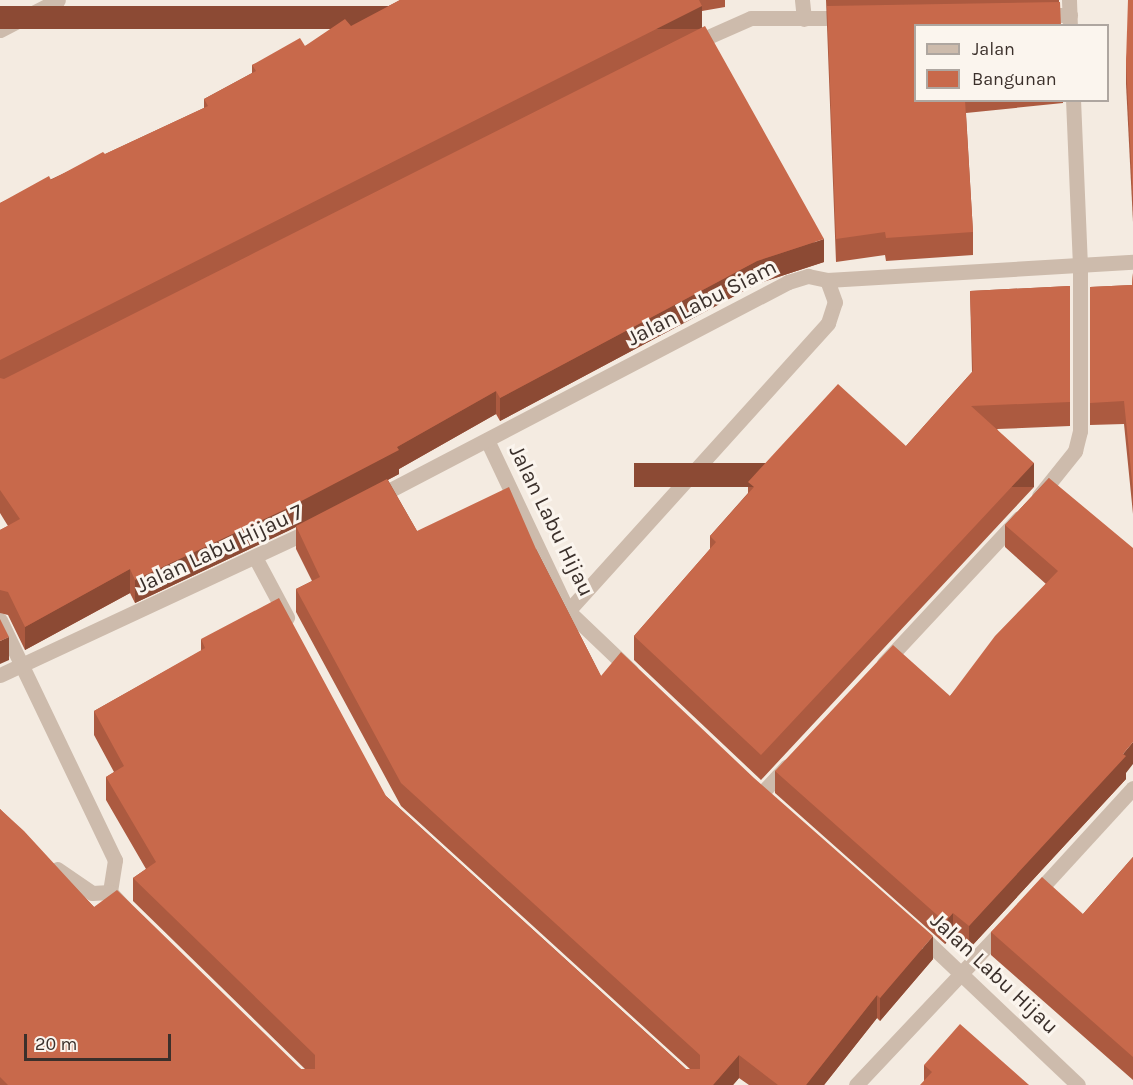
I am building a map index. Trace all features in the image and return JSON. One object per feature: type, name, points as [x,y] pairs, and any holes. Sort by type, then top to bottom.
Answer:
[{"type":"street","points":[[0,30],[58,0]]},
{"type":"street","points":[[802,0],[804,19]]},
{"type":"street","points":[[1024,15],[1070,13]]},
{"type":"street","points":[[678,52],[739,21],[861,18]]},
{"type":"street","points":[[874,673],[1060,473],[1075,451],[1080,431],[1080,266],[1073,102]]},
{"type":"street","name":"Jalan Labu Siam","points":[[487,440],[788,282],[808,276],[827,280],[1133,262]]},
{"type":"street","points":[[568,611],[828,323],[835,302],[827,280]]},
{"type":"street","points":[[361,505],[487,440]]},
{"type":"street","name":"Jalan Labu Hijau","points":[[487,440],[568,611],[644,683]]},
{"type":"street","name":"Jalan Labu Hijau 7","points":[[0,675],[256,559],[329,521]]},
{"type":"street","points":[[256,559],[296,633]]},
{"type":"street","points":[[0,620],[20,666],[115,860],[110,892]]},
{"type":"street","points":[[761,794],[801,751]]},
{"type":"street","points":[[856,1085],[963,973],[1133,788]]},
{"type":"street","points":[[42,854],[67,880],[92,893],[110,892],[134,916]]},
{"type":"street","name":"Jalan Labu Hijau","points":[[910,926],[963,973],[1078,1085]]},
{"type":"building","points":[[400,0],[699,0],[702,6],[0,360],[0,203],[49,176],[51,180],[103,152],[105,154],[208,106],[204,99],[256,71],[252,65],[300,38],[305,46],[345,19],[351,26]]},
{"type":"building","points":[[1128,0],[1133,0],[1133,199],[1126,62]]},
{"type":"building","points":[[1060,2],[1061,24],[914,24],[914,102],[965,102],[973,232],[886,238],[885,232],[836,239],[827,6]]},
{"type":"building","points":[[705,26],[824,239],[757,261],[500,398],[496,391],[397,447],[399,450],[288,508],[135,580],[130,569],[25,627],[8,592],[0,590],[0,530],[20,519],[0,490],[0,378],[4,379]]},
{"type":"building","points":[[1133,273],[1133,491],[1124,401],[1090,403],[1090,287],[1132,285]]},
{"type":"building","points":[[1070,286],[1070,402],[971,406],[1034,463],[761,755],[634,636],[716,542],[710,536],[754,487],[748,482],[838,384],[906,446],[973,371],[970,291]]},
{"type":"building","points":[[1049,478],[1133,548],[1133,742],[1123,754],[1126,756],[969,926],[953,913],[945,922],[775,771],[893,645],[950,696],[995,636],[1058,571],[1005,525]]},
{"type":"building","points":[[387,479],[417,531],[509,487],[536,549],[601,676],[621,652],[754,778],[933,936],[880,998],[877,995],[806,1085],[778,1085],[739,1055],[713,1085],[8,1085],[0,1077],[0,809],[24,831],[94,907],[117,890],[301,1069],[315,1069],[315,1055],[133,878],[156,862],[106,777],[124,766],[94,711],[205,648],[201,639],[279,598],[386,796],[686,1069],[700,1069],[700,1055],[401,783],[296,589],[320,577],[296,526]]},
{"type":"building","points":[[0,619],[9,637],[0,641]]},
{"type":"building","points":[[1133,857],[1133,1057],[991,932],[1042,877],[1083,914]]},
{"type":"building","points":[[960,1024],[1029,1085],[920,1085],[932,1072],[924,1065]]}]
